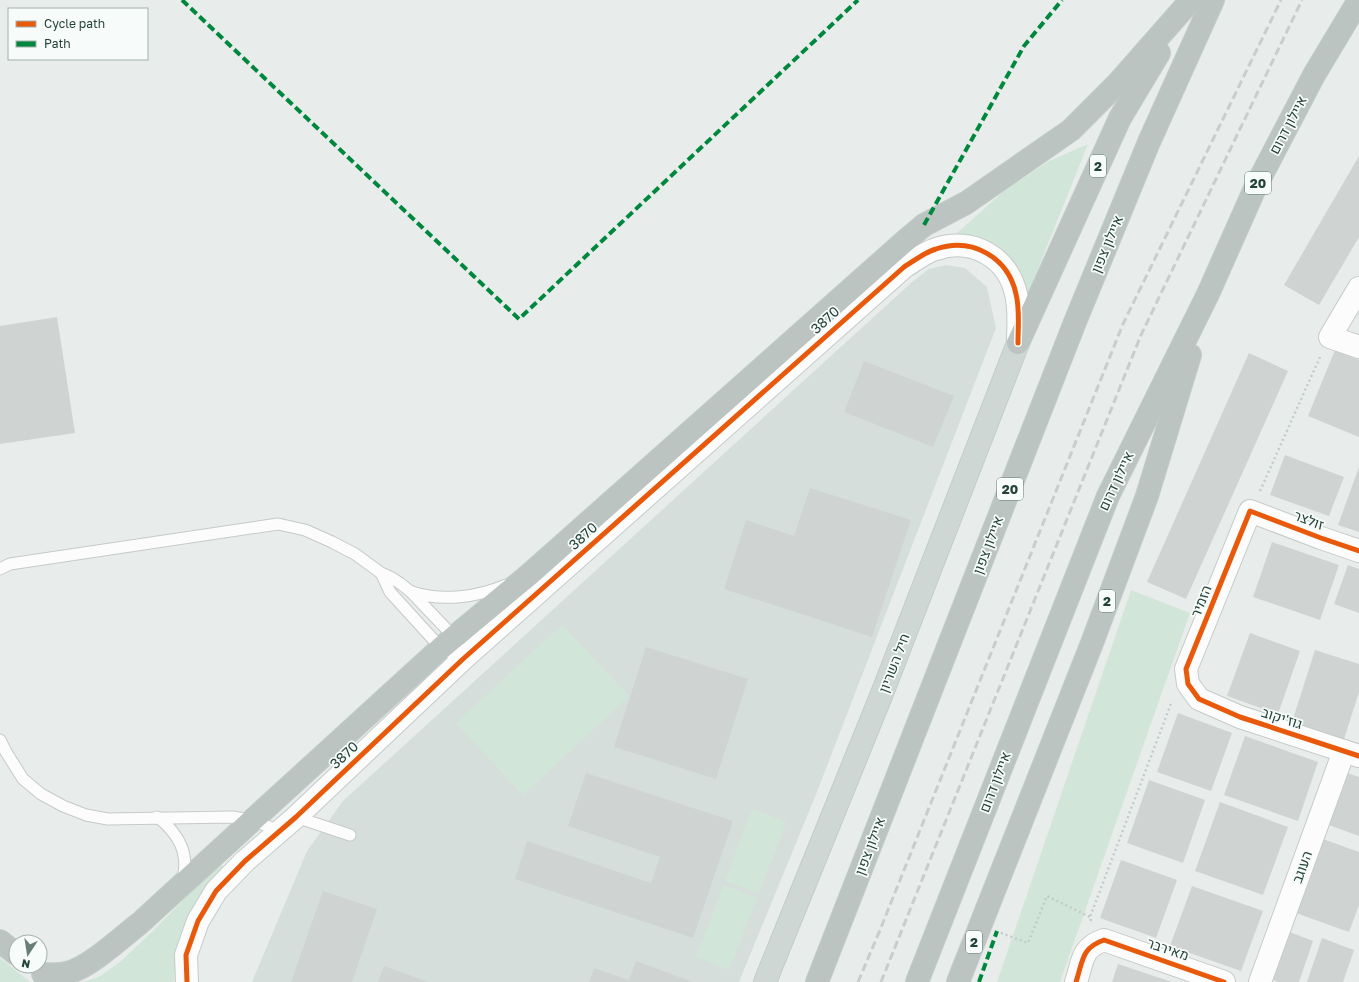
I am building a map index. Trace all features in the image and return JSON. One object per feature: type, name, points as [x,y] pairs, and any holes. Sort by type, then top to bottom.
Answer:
[{"type":"highway","points":[[43,974],[57,975],[68,973],[80,968],[104,952],[140,923],[448,642],[530,574],[905,241],[924,226],[966,203],[1071,130],[1118,83],[1191,0]]},
{"type":"highway","name":"2","points":[[1018,343],[1120,118],[1173,29],[1197,0]]},
{"type":"highway","name":"איילון צפון","points":[[817,982],[1075,322],[1149,142],[1213,0]]},
{"type":"highway","name":"איילון דרום","points":[[917,982],[1108,496],[1208,294],[1256,186],[1314,75],[1359,0]]},
{"type":"highway","name":"2","points":[[958,982],[1089,651],[1147,496],[1208,294]]},
{"type":"highway","points":[[0,941],[8,948]]},
{"type":"main road","name":"חיל השריון","points":[[765,982],[878,703],[1018,343]]},
{"type":"street","name":"3870","points":[[187,982],[186,955],[198,921],[216,891],[245,860],[296,817],[463,659],[904,267],[935,249],[952,245],[967,246],[984,250],[1000,263],[1010,277],[1016,293],[1019,315],[1018,343]]},
{"type":"street","points":[[1359,288],[1330,336],[1359,347]]},
{"type":"street","name":"זולצר","points":[[1250,511],[1321,538],[1359,550]]},
{"type":"street","name":"הזמיר","points":[[1193,692],[1186,669],[1250,511]]},
{"type":"street","name":"גוז'יקוב","points":[[1193,692],[1240,717],[1352,754]]},
{"type":"street","name":"העוגב","points":[[1260,982],[1352,754]]},
{"type":"street","points":[[1076,982],[1086,950],[1100,941]]},
{"type":"street","name":"מאירבר","points":[[1100,941],[1224,982]]},
{"type":"lane","points":[[0,569],[10,564],[278,524],[305,530],[332,542],[355,554],[381,573],[392,578],[411,592],[448,642],[463,659]]},
{"type":"lane","points":[[381,573],[390,592],[448,642],[463,659]]},
{"type":"lane","points":[[411,592],[421,595],[443,597],[465,596],[489,592],[530,574]]},
{"type":"lane","points":[[0,740],[23,779],[41,794],[63,806],[86,815],[108,819],[157,817],[232,817],[252,820],[280,831]]},
{"type":"lane","points":[[157,817],[164,822],[178,840],[184,855],[185,868],[183,883]]},
{"type":"lane","points":[[296,817],[350,835]]},
{"type":"path","points":[[1250,511],[1330,336]]},
{"type":"path","points":[[1090,917],[1172,701],[1193,692]]},
{"type":"path","points":[[997,931],[1028,943],[1047,896],[1090,917],[1100,941]]},
{"type":"shaded area","points":[[946,265],[965,268],[987,287],[996,328],[817,792],[739,982],[252,982],[307,851],[343,801],[912,282],[929,269]]},
{"type":"green space","points":[[1088,144],[1028,294],[1007,257],[982,240],[956,234],[1004,191],[1047,162]]},
{"type":"green space","points":[[1131,590],[1190,613],[1060,982],[997,982]]},
{"type":"green space","points":[[562,625],[629,696],[523,795],[456,723]]},
{"type":"green space","points":[[752,809],[786,822],[759,893],[725,881]]},
{"type":"green space","points":[[219,863],[225,868],[176,958],[174,982],[82,982],[99,977],[121,961],[154,930]]},
{"type":"green space","points":[[724,885],[757,898],[729,970],[696,957]]},
{"type":"green space","points":[[0,958],[8,964],[8,974],[20,974],[30,982],[0,982]]},
{"type":"building","points":[[1359,156],[1359,237],[1319,305],[1284,285]]},
{"type":"building","points":[[57,317],[75,433],[0,444],[0,326]]},
{"type":"building","points":[[1335,350],[1359,360],[1359,437],[1308,416]]},
{"type":"building","points":[[1249,353],[1288,371],[1186,599],[1147,582]]},
{"type":"building","points":[[864,361],[954,396],[933,447],[844,412]]},
{"type":"building","points":[[1285,455],[1344,477],[1329,516],[1270,495]]},
{"type":"building","points":[[1359,467],[1359,532],[1338,525]]},
{"type":"building","points":[[810,488],[911,520],[872,637],[724,589],[746,520],[794,536]]},
{"type":"building","points":[[1272,542],[1339,565],[1320,620],[1253,597]]},
{"type":"building","points":[[1348,565],[1359,569],[1359,613],[1334,604]]},
{"type":"building","points":[[1250,633],[1300,651],[1278,714],[1227,696]]},
{"type":"building","points":[[646,647],[748,679],[716,779],[614,747]]},
{"type":"building","points":[[1315,650],[1359,664],[1359,692],[1344,739],[1292,722]]},
{"type":"building","points":[[1178,713],[1232,733],[1211,791],[1157,772]]},
{"type":"building","points":[[1245,736],[1318,762],[1298,821],[1224,795]]},
{"type":"building","points":[[1344,772],[1359,777],[1359,836],[1326,824]]},
{"type":"building","points":[[586,773],[733,821],[693,938],[515,879],[527,841],[651,883],[660,857],[568,826]]},
{"type":"building","points":[[1149,780],[1205,800],[1183,863],[1127,843]]},
{"type":"building","points":[[1220,802],[1288,827],[1263,895],[1195,871]]},
{"type":"building","points":[[1320,838],[1359,852],[1359,905],[1349,932],[1293,912]]},
{"type":"building","points":[[1121,860],[1177,880],[1156,938],[1100,918]]},
{"type":"building","points":[[1192,886],[1263,911],[1241,971],[1170,946]]},
{"type":"building","points":[[323,891],[377,909],[352,982],[291,982]]},
{"type":"building","points":[[1287,931],[1313,941],[1299,982],[1278,982],[1270,979]]},
{"type":"building","points":[[1322,938],[1354,950],[1343,982],[1307,982]]},
{"type":"building","points":[[636,961],[693,982],[589,982],[594,968],[629,980]]},
{"type":"building","points":[[1118,964],[1172,982],[1112,982]]},
{"type":"building","points":[[384,966],[429,982],[378,982]]},
{"type":"railway","points":[[858,982],[1123,324],[1281,0]]},
{"type":"railway","points":[[881,982],[1141,335],[1302,0]]},
{"type":"marked path","points":[[182,0],[519,319],[858,0]]},
{"type":"marked path","points":[[924,225],[1024,46],[1062,0]]},
{"type":"marked path","points":[[979,982],[997,931]]},
{"type":"cycle path","points":[[187,982],[186,955],[198,921],[216,891],[245,861],[296,817],[463,659],[904,267],[928,252],[949,246],[975,248],[997,260],[1012,281],[1016,294],[1018,306],[1018,343]]},
{"type":"cycle path","points":[[1359,551],[1250,511],[1186,669],[1188,684],[1199,699],[1240,717],[1359,756]]},
{"type":"cycle path","points":[[1076,982],[1087,951],[1096,943],[1104,940],[1224,982]]}]
